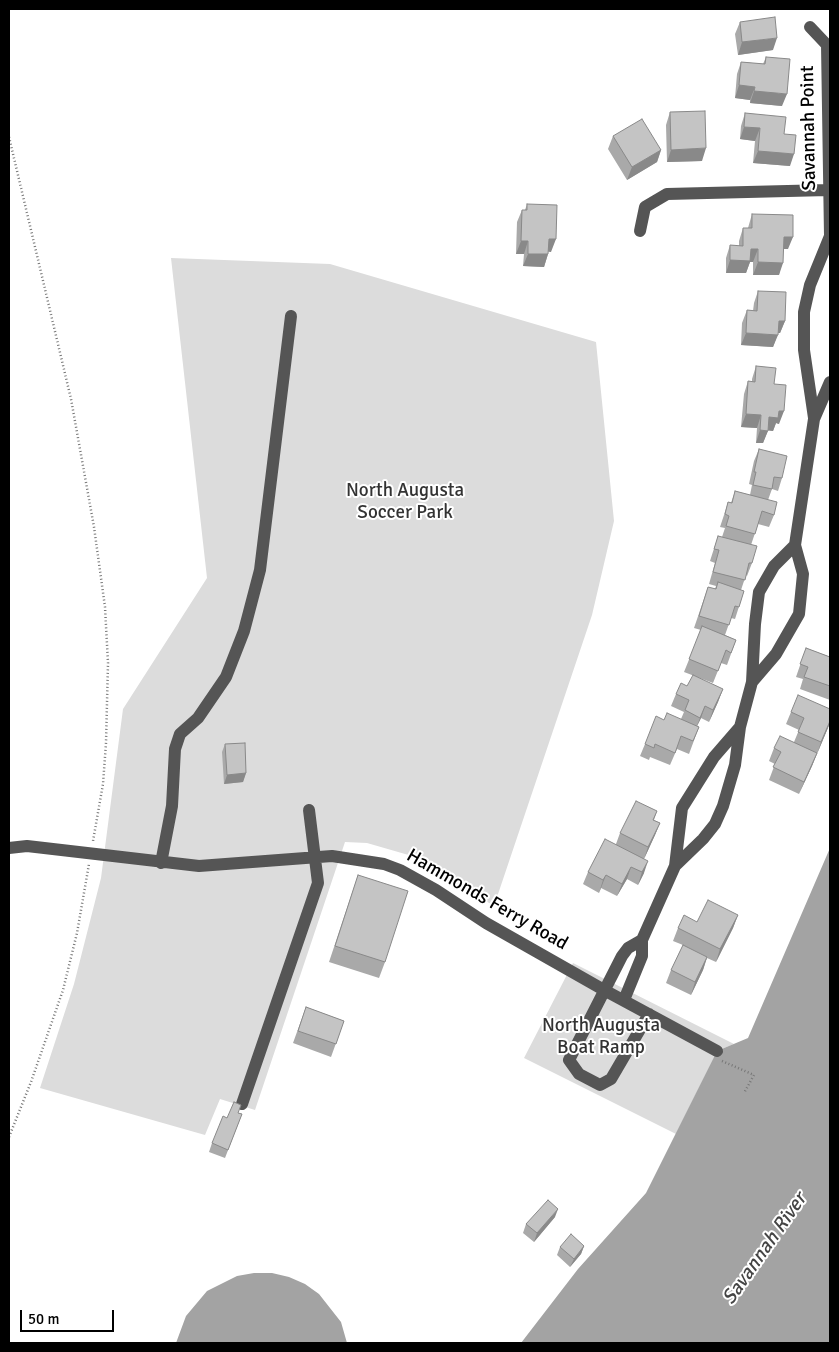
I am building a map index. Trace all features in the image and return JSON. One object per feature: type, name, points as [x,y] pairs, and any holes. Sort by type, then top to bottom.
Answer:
[{"type":"street","name":"Savannah Point","points":[[810,27],[827,46],[830,236],[810,285],[804,312],[804,350],[814,419]]},
{"type":"street","points":[[640,232],[645,207],[667,194],[828,190]]},
{"type":"street","points":[[161,863],[172,806],[175,749],[180,734],[198,718],[226,677],[244,631],[260,570],[291,316]]},
{"type":"street","name":"Savannah Point","points":[[752,682],[776,654],[799,614],[803,574],[795,545],[814,419],[830,382]]},
{"type":"street","name":"Savannah Point","points":[[675,866],[703,839],[715,824],[735,765],[740,727],[752,682],[754,624],[759,592],[774,566],[795,545]]},
{"type":"street","name":"Savannah Point","points":[[624,1000],[642,956],[642,940],[675,866],[682,808],[714,757],[740,727]]},
{"type":"street","points":[[242,1104],[318,884],[309,810]]},
{"type":"street","name":"Hammonds Ferry Road","points":[[9,848],[27,846],[161,863],[223,866],[314,857],[350,857],[384,864],[400,870],[604,990],[714,1049]]},
{"type":"street","name":"Savannah Point","points":[[642,940],[628,948],[622,956],[569,1060],[579,1074],[600,1085],[611,1079],[649,1014]]},
{"type":"path","points":[[9,137],[71,398],[94,527],[105,607],[108,663],[103,784],[77,933],[63,990],[31,1082],[9,1137]]},
{"type":"path","points":[[714,1049],[709,1055],[754,1075],[744,1093]]},
{"type":"green space","name":"North Augusta Soccer Park","points":[[171,258],[330,264],[596,342],[614,521],[592,615],[494,906],[412,856],[367,843],[345,842],[255,1110],[220,1099],[205,1135],[40,1088],[74,984],[101,878],[123,709],[207,578]]},
{"type":"green space","name":"North Augusta Boat Ramp","points":[[573,963],[734,1044],[717,1051],[676,1134],[524,1058]]},
{"type":"water","name":"Savannah River","points":[[830,848],[830,1343],[521,1343],[578,1269],[646,1193],[717,1051],[748,1038]]},
{"type":"water","points":[[254,1273],[272,1273],[289,1277],[305,1284],[319,1294],[341,1322],[347,1343],[176,1343],[186,1316],[207,1291],[237,1276]]},
{"type":"building","points":[[775,17],[777,38],[742,42],[740,22]]},
{"type":"building","points":[[766,57],[790,59],[787,94],[754,91],[755,87],[739,85],[741,62],[765,64]]},
{"type":"building","points":[[705,111],[706,148],[671,150],[670,112]]},
{"type":"building","points":[[745,113],[786,117],[784,134],[796,135],[794,154],[758,151],[760,128],[744,127]]},
{"type":"building","points":[[642,119],[661,150],[632,167],[613,136]]},
{"type":"building","points":[[527,204],[557,205],[556,239],[549,239],[548,254],[528,254],[528,241],[521,241],[522,210],[527,210]]},
{"type":"building","points":[[752,214],[793,215],[793,237],[784,237],[783,263],[758,262],[758,249],[751,249],[750,261],[730,260],[730,245],[743,246],[743,228],[752,228]]},
{"type":"building","points":[[758,291],[786,292],[785,321],[779,321],[778,335],[746,333],[747,310],[757,311]]},
{"type":"building","points":[[756,366],[776,368],[774,384],[786,385],[784,411],[779,411],[778,418],[769,417],[768,431],[760,430],[761,415],[746,414],[748,381],[755,382]]},
{"type":"building","points":[[759,449],[787,456],[782,478],[774,477],[772,489],[753,485]]},
{"type":"building","points":[[735,491],[777,502],[774,515],[762,511],[755,534],[726,526],[729,516],[725,514],[728,502],[732,503]]},
{"type":"building","points":[[718,536],[757,546],[752,563],[749,563],[745,580],[713,572],[719,550],[714,549]]},
{"type":"building","points":[[718,582],[744,591],[739,607],[735,606],[729,625],[699,616],[708,587],[716,589]]},
{"type":"building","points":[[702,626],[736,640],[731,653],[726,650],[718,671],[689,659]]},
{"type":"building","points":[[806,648],[830,657],[830,686],[804,677],[808,667],[800,664]]},
{"type":"building","points":[[693,675],[723,689],[713,710],[705,706],[700,718],[685,710],[689,700],[676,694],[681,683],[687,686]]},
{"type":"building","points":[[798,695],[830,709],[830,721],[821,742],[798,732],[804,718],[791,712]]},
{"type":"building","points":[[667,713],[699,727],[693,741],[681,736],[675,753],[655,744],[654,748],[645,744],[656,716],[664,720]]},
{"type":"building","points":[[780,736],[817,753],[804,782],[773,767],[781,752],[774,748]]},
{"type":"building","points":[[245,743],[246,773],[227,775],[225,744]]},
{"type":"building","points":[[636,801],[657,811],[653,820],[660,823],[648,847],[620,833]]},
{"type":"building","points":[[605,839],[648,861],[642,872],[631,867],[622,884],[606,875],[603,880],[588,872]]},
{"type":"building","points":[[358,875],[408,891],[385,962],[335,946]]},
{"type":"building","points":[[708,900],[738,915],[720,949],[678,928],[684,915],[697,922]]},
{"type":"building","points":[[683,945],[707,957],[695,982],[671,970]]},
{"type":"building","points":[[306,1007],[344,1021],[336,1044],[298,1031]]},
{"type":"building","points":[[234,1102],[241,1105],[238,1113],[242,1114],[228,1150],[212,1143],[223,1116],[227,1118]]},
{"type":"building","points":[[548,1200],[558,1209],[537,1233],[526,1224]]},
{"type":"building","points":[[571,1234],[584,1246],[574,1259],[560,1247]]}]
